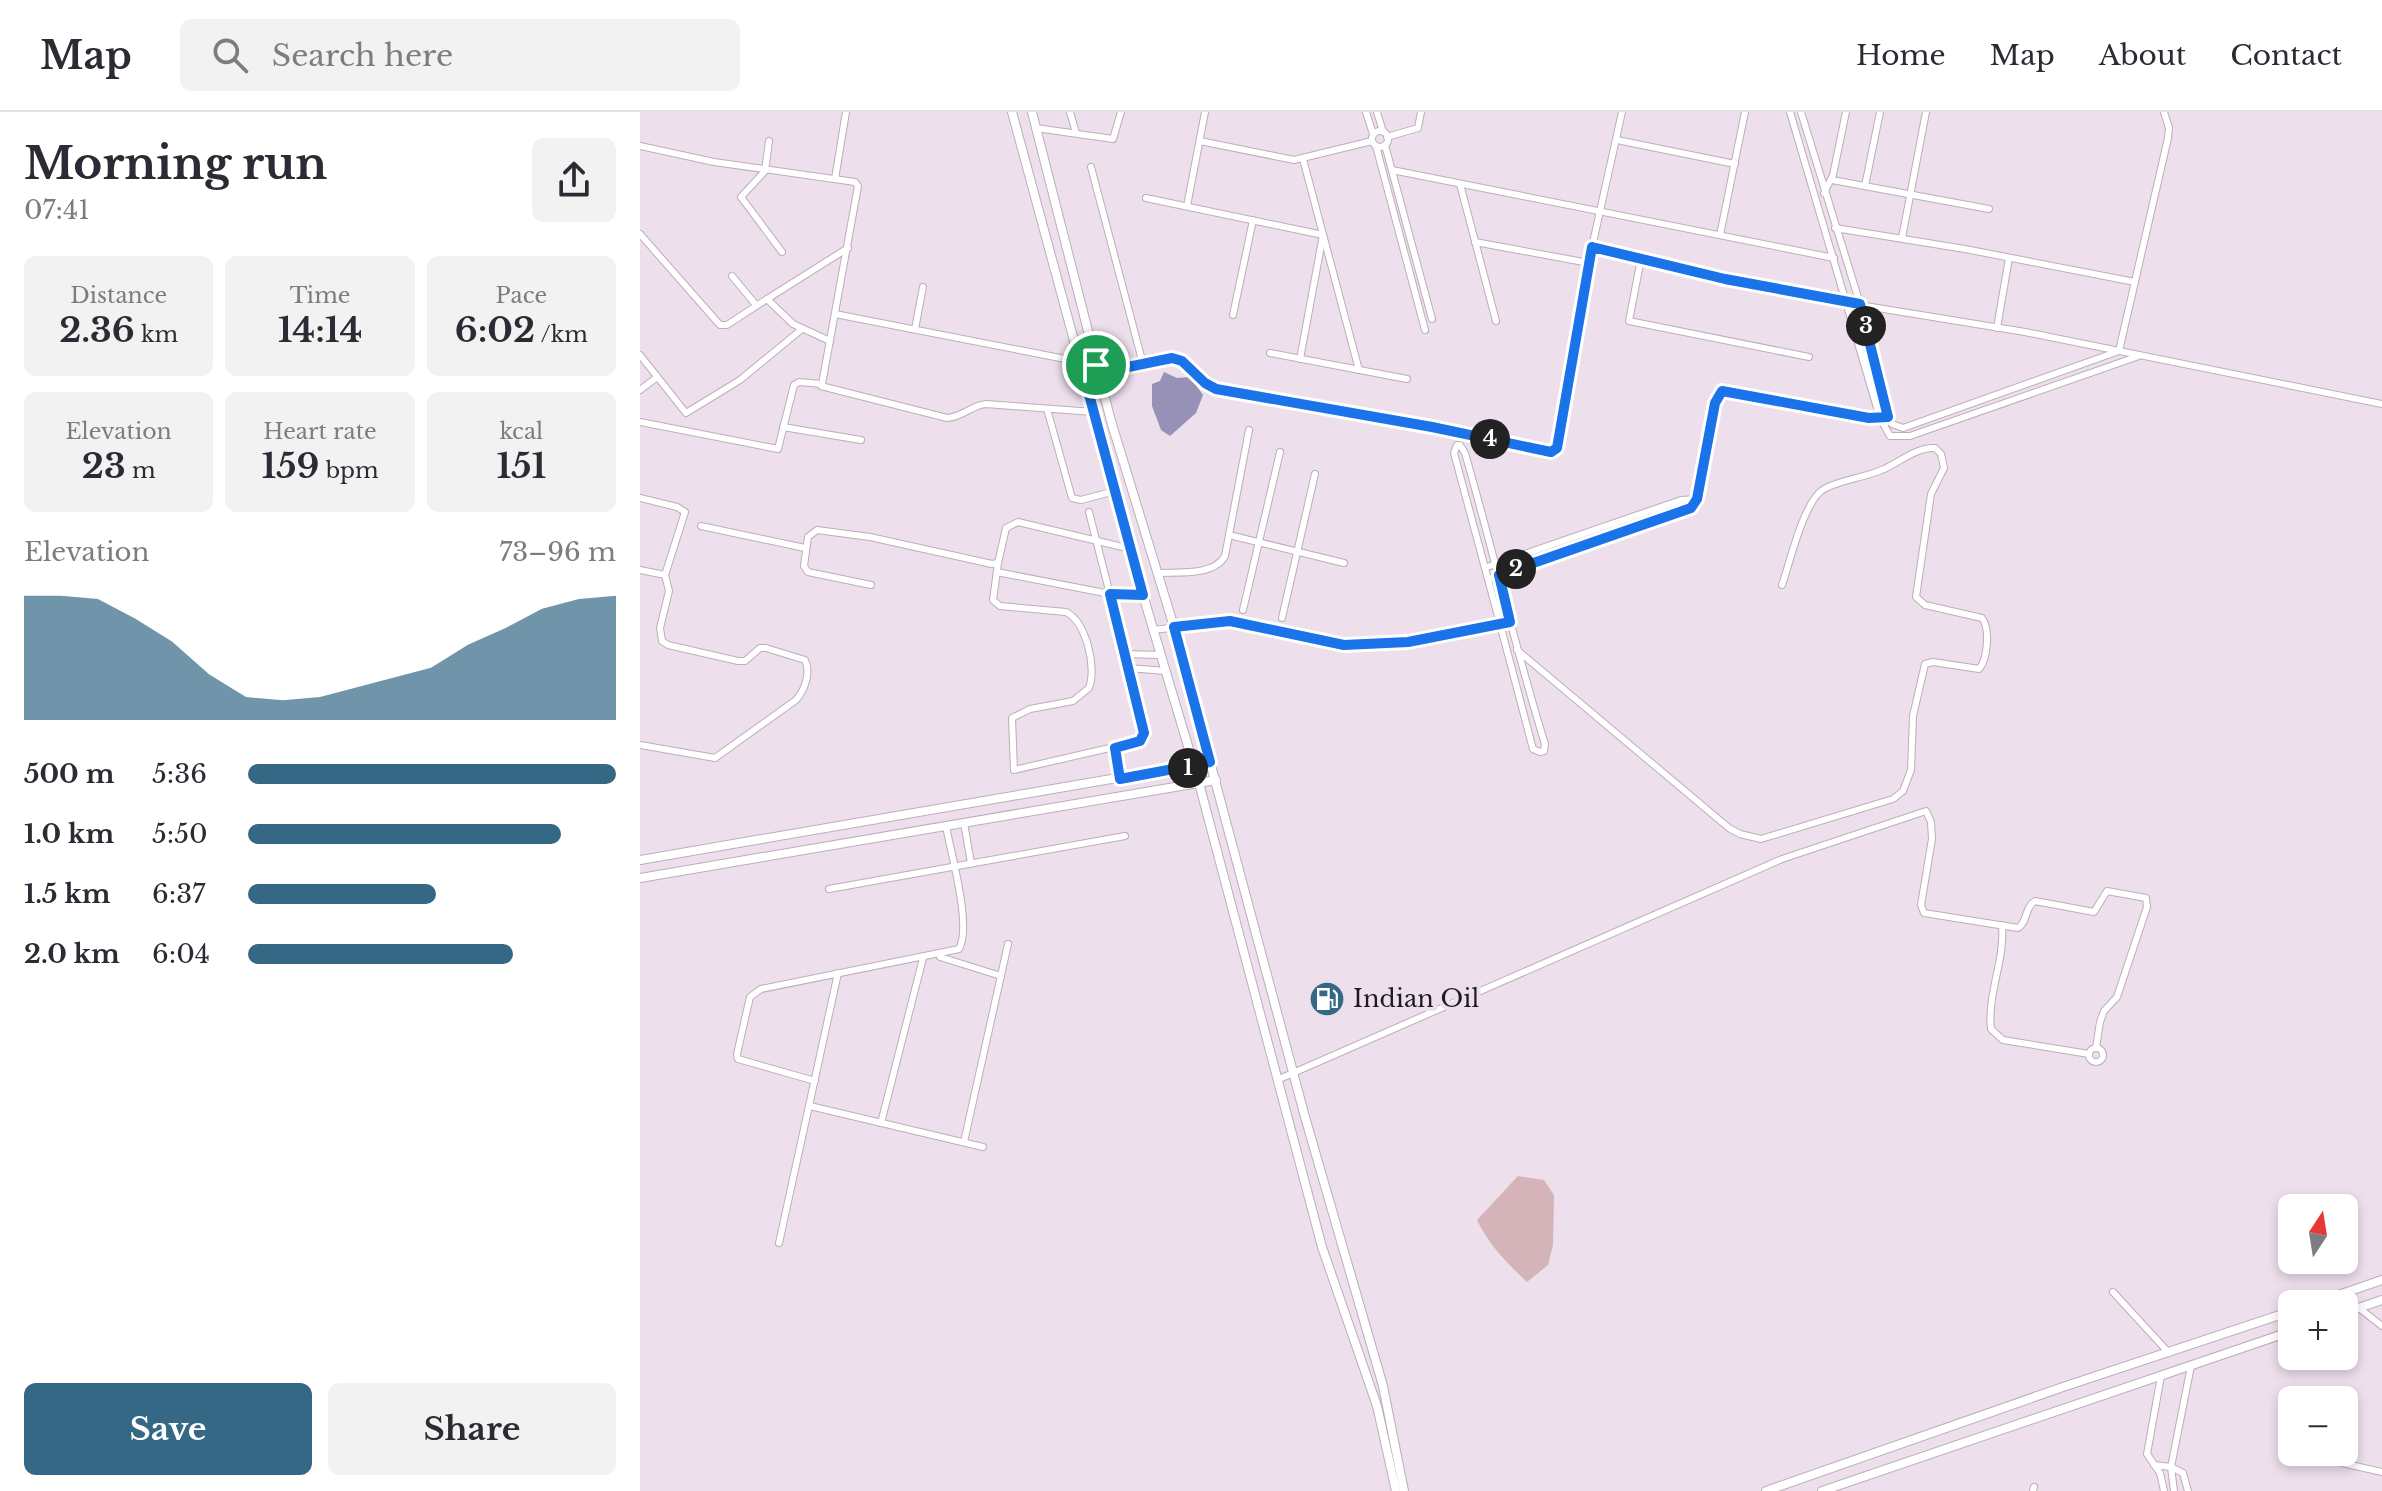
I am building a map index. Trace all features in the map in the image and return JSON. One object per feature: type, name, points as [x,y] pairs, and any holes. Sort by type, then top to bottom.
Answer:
[{"type":"street","points":[[835,179],[846,112]]},
{"type":"street","points":[[1012,112],[1143,595],[1199,783],[1322,1247],[1377,1406],[1396,1491]]},
{"type":"street","points":[[1032,112],[1096,365],[1174,627],[1309,1132],[1383,1386],[1404,1491]]},
{"type":"street","points":[[1070,112],[1076,133]]},
{"type":"street","points":[[1036,128],[1113,139],[1121,112]]},
{"type":"street","points":[[1187,206],[1205,112]]},
{"type":"street","points":[[1366,112],[1425,330]]},
{"type":"street","points":[[1377,112],[1432,319]]},
{"type":"street","points":[[1200,141],[1294,160],[1303,159],[1418,128],[1421,112]]},
{"type":"street","points":[[835,314],[1096,365],[1143,364],[1172,358],[1182,361],[1216,389],[1432,427],[1551,452],[1557,448],[1592,247],[1622,112]]},
{"type":"street","points":[[1720,235],[1745,112]]},
{"type":"street","points":[[1790,112],[1880,418],[1885,431],[1893,437],[1910,436],[2139,356]]},
{"type":"street","points":[[1801,112],[1860,304],[1888,417],[1896,427]]},
{"type":"street","points":[[1824,193],[1832,180],[1846,112]]},
{"type":"street","points":[[1865,186],[1880,112]]},
{"type":"street","points":[[1902,238],[1926,112]]},
{"type":"street","points":[[2119,351],[2168,138],[2168,118],[2164,112]]},
{"type":"street","points":[[1374,140],[1385,138]]},
{"type":"street","points":[[1617,140],[1735,164]]},
{"type":"street","points":[[769,141],[765,171],[741,197],[782,252]]},
{"type":"street","points":[[640,146],[765,171],[855,182],[858,186],[848,248],[821,386]]},
{"type":"street","points":[[1303,159],[1359,370]]},
{"type":"street","points":[[1091,167],[1143,364]]},
{"type":"street","points":[[1392,170],[1834,258]]},
{"type":"street","points":[[1832,180],[1989,209]]},
{"type":"street","points":[[1460,184],[1496,321]]},
{"type":"street","points":[[1146,198],[1323,235]]},
{"type":"street","points":[[1233,315],[1253,220]]},
{"type":"street","points":[[1835,228],[2135,282]]},
{"type":"street","points":[[640,234],[720,325],[727,325],[848,248]]},
{"type":"street","points":[[1300,359],[1323,235]]},
{"type":"street","points":[[1475,242],[1589,263]]},
{"type":"street","points":[[1592,247],[1847,303],[2119,351],[2382,404]]},
{"type":"street","points":[[1997,328],[2009,258]]},
{"type":"street","points":[[1641,259],[1629,321],[1809,357]]},
{"type":"street","points":[[732,276],[756,305]]},
{"type":"street","points":[[915,329],[923,287]]},
{"type":"street","points":[[767,299],[802,329],[830,341]]},
{"type":"street","points":[[640,355],[683,412],[688,412],[740,380],[802,329]]},
{"type":"street","points":[[1896,427],[1908,426],[2119,351]]},
{"type":"street","points":[[1270,353],[1407,379]]},
{"type":"street","points":[[640,390],[656,378]]},
{"type":"street","points":[[640,422],[778,449],[796,383],[821,386],[947,418],[962,415],[980,405],[1094,412]]},
{"type":"street","points":[[1490,578],[1686,511],[1697,499],[1715,403],[1722,391],[1888,417]]},
{"type":"street","points":[[1047,409],[1070,496],[1081,500],[1115,491]]},
{"type":"street","points":[[783,427],[861,440]]},
{"type":"street","points":[[1893,437],[1896,427]]},
{"type":"street","points":[[1158,573],[1209,569],[1220,564],[1229,535],[1249,430]]},
{"type":"street","points":[[1457,445],[1465,453],[1497,563],[1517,650],[1545,744],[1544,751],[1533,749],[1487,567],[1454,453],[1457,445]]},
{"type":"street","points":[[1517,650],[1729,828],[1761,839],[1893,799],[1903,791],[1911,770],[1913,716],[1925,664],[1933,662],[1979,669],[1984,661],[1987,626],[1982,618],[1925,605],[1916,597],[1933,486],[1944,468],[1941,454],[1935,448],[1909,455],[1885,469],[1826,487],[1817,493],[1782,585]]},
{"type":"street","points":[[1243,610],[1280,452]]},
{"type":"street","points":[[1282,618],[1315,474]]},
{"type":"street","points":[[640,498],[685,512],[665,575],[669,591],[660,635],[668,645],[738,661],[745,661],[760,648],[766,648],[805,660],[808,668],[804,689],[796,700],[715,758],[640,745]]},
{"type":"street","points":[[1487,567],[1681,500],[1697,499]]},
{"type":"street","points":[[1089,512],[1098,539],[1144,733],[1140,741],[1115,748],[1018,770],[1012,768],[1012,718],[1030,709],[1073,701],[1089,688],[1092,671],[1080,623],[1073,615],[1000,606],[993,600],[1006,528],[1010,523],[1027,523],[1098,539],[1131,549]]},
{"type":"street","points":[[701,526],[805,548]]},
{"type":"street","points":[[871,585],[808,572],[804,566],[808,537],[817,530],[852,534],[998,563]]},
{"type":"street","points":[[1229,535],[1344,563]]},
{"type":"street","points":[[640,570],[665,575]]},
{"type":"street","points":[[997,572],[1110,594],[1143,595]]},
{"type":"street","points":[[1153,630],[1230,621],[1344,645],[1408,642],[1510,622]]},
{"type":"street","points":[[1125,654],[1160,655]]},
{"type":"street","points":[[1129,668],[1165,671]]},
{"type":"street","points":[[1115,748],[1120,779]]},
{"type":"street","points":[[640,860],[1210,762]]},
{"type":"street","points":[[640,878],[1216,780]]},
{"type":"street","points":[[1277,1078],[1782,859],[1926,811],[1932,829],[1922,912],[2020,928],[2027,907],[2035,901],[2094,912],[2107,891],[2146,898],[2147,907],[2124,979],[2117,997],[2104,1011],[2096,1048],[2089,1054]]},
{"type":"street","points":[[964,823],[971,863]]},
{"type":"street","points":[[815,1081],[742,1062],[737,1054],[753,992],[954,952],[963,942],[963,922],[946,826]]},
{"type":"street","points":[[829,889],[1125,836]]},
{"type":"street","points":[[2002,925],[2004,948],[1990,1021],[1995,1034],[2003,1040],[2089,1054],[2094,1062],[2100,1061],[2103,1053],[2096,1048]]},
{"type":"street","points":[[964,1142],[1008,944]]},
{"type":"street","points":[[937,956],[1001,976]]},
{"type":"street","points":[[881,1123],[923,958]]},
{"type":"street","points":[[779,1243],[838,973]]},
{"type":"street","points":[[810,1106],[983,1147]]},
{"type":"street","points":[[2353,1290],[2382,1280]]},
{"type":"street","points":[[2113,1292],[2169,1353]]},
{"type":"street","points":[[2359,1308],[2382,1300]]},
{"type":"street","points":[[2359,1308],[2382,1326]]},
{"type":"street","points":[[1766,1491],[2278,1316]]},
{"type":"street","points":[[1822,1491],[2278,1336]]},
{"type":"street","points":[[2174,1491],[2171,1467],[2191,1366]]},
{"type":"street","points":[[2161,1376],[2147,1448],[2149,1459],[2160,1473],[2164,1491]]},
{"type":"street","points":[[2019,1402],[2027,1421]]},
{"type":"street","points":[[2154,1465],[2171,1467],[2183,1473],[2188,1491]]},
{"type":"street","points":[[2355,1466],[2382,1472]]},
{"type":"shaded area","points":[[1164,372],[1177,378],[1190,377],[1203,395],[1196,413],[1170,436],[1161,430],[1152,406],[1152,384],[1160,381]]},
{"type":"shaded area","points":[[1518,1176],[1544,1180],[1554,1195],[1553,1245],[1548,1265],[1527,1282],[1493,1246],[1477,1220]]},
{"type":"place","name":"Indian Oil","points":[[1327,999]]},
{"type":"route","points":[[1592,247],[1725,279],[1860,304],[1888,417],[1869,418],[1722,391],[1717,395],[1697,499],[1691,508],[1499,575],[1510,622],[1408,642],[1344,645],[1230,621],[1174,627],[1210,762],[1120,779],[1115,748],[1140,741],[1144,733],[1110,594],[1143,595],[1080,361],[1096,365],[1128,367],[1172,358],[1182,361],[1216,389],[1432,427],[1551,452],[1557,448],[1592,247]]}]
